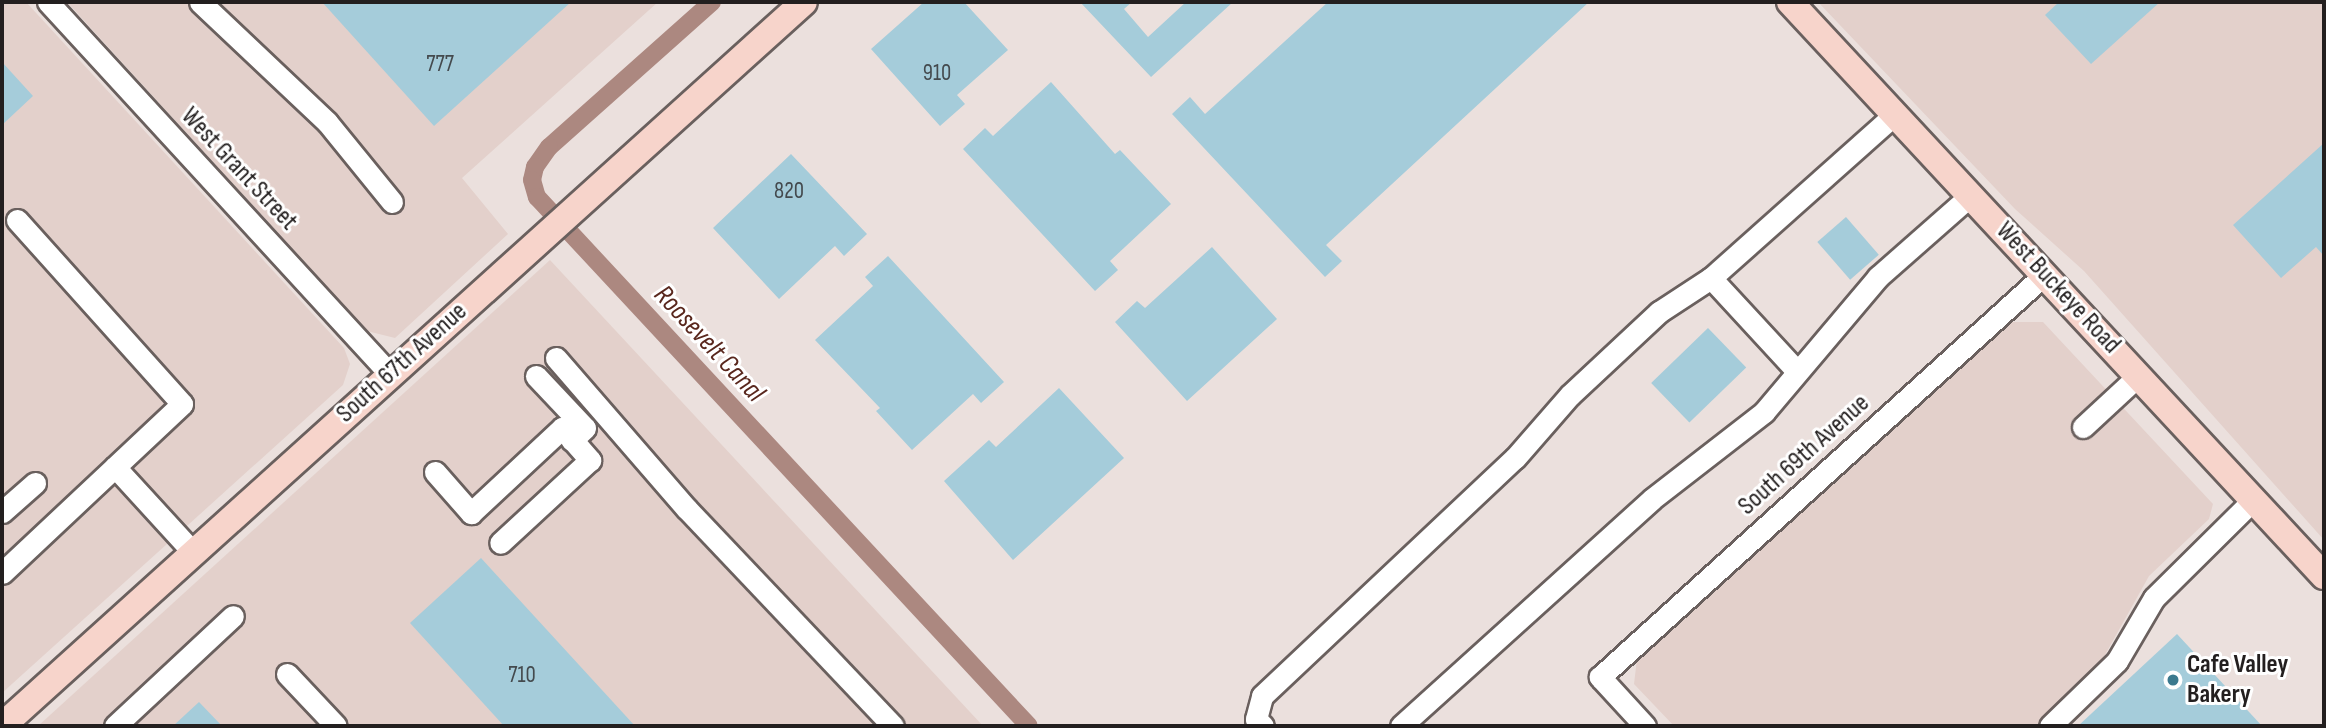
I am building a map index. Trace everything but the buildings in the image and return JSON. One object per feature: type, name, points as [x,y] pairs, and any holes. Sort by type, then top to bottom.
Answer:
[{"type":"main road","name":"South 67th Avenue","points":[[5,717],[193,552],[804,2]]},
{"type":"main road","name":"West Buckeye Road","points":[[1790,2],[2324,576]]},
{"type":"street","name":"West Grant Street","points":[[48,2],[389,373]]},
{"type":"street","points":[[200,2],[327,122],[391,202]]},
{"type":"street","points":[[1263,726],[1256,719],[1262,696],[1308,649],[1515,458],[1570,395],[1649,321],[1711,278],[1895,114]]},
{"type":"street","points":[[1401,726],[1652,499],[1764,412],[1796,370],[1878,277],[1971,195]]},
{"type":"street","points":[[4,566],[182,404],[17,219]]},
{"type":"street","name":"South 69th Avenue","points":[[1645,726],[1600,677],[2045,274]]},
{"type":"street","points":[[1711,278],[1796,370]]},
{"type":"street","points":[[556,358],[687,509],[893,726]]},
{"type":"street","points":[[536,376],[585,428],[572,440]]},
{"type":"street","points":[[2083,427],[2138,376]]},
{"type":"street","points":[[435,472],[471,513],[562,428],[590,460],[500,543]]},
{"type":"street","points":[[115,467],[193,552]]},
{"type":"street","points":[[2,512],[34,483]]},
{"type":"street","points":[[2050,726],[2117,661],[2154,598],[2253,500]]},
{"type":"street","points":[[115,726],[233,616]]},
{"type":"street","points":[[287,674],[335,726]]},
{"type":"shaded area","points":[[2,2],[26,2],[344,348],[350,364],[343,385],[2,693]]},
{"type":"shaded area","points":[[67,2],[658,2],[462,178],[508,234],[395,338],[367,331]]},
{"type":"shaded area","points":[[1818,2],[2324,2],[2324,540],[2084,271],[2015,209]]},
{"type":"shaded area","points":[[550,260],[983,726],[38,726]]},
{"type":"shaded area","points":[[2008,322],[2043,322],[2213,504],[2209,519],[2149,576],[2096,671],[2037,726],[1674,726],[1634,684],[1637,659]]},
{"type":"waterway","name":"Roosevelt Canal","points":[[712,2],[549,147],[535,167],[532,180],[537,197],[1029,726]]},
{"type":"place","name":"Cafe Valley Bakery","points":[[2173,680]]}]
